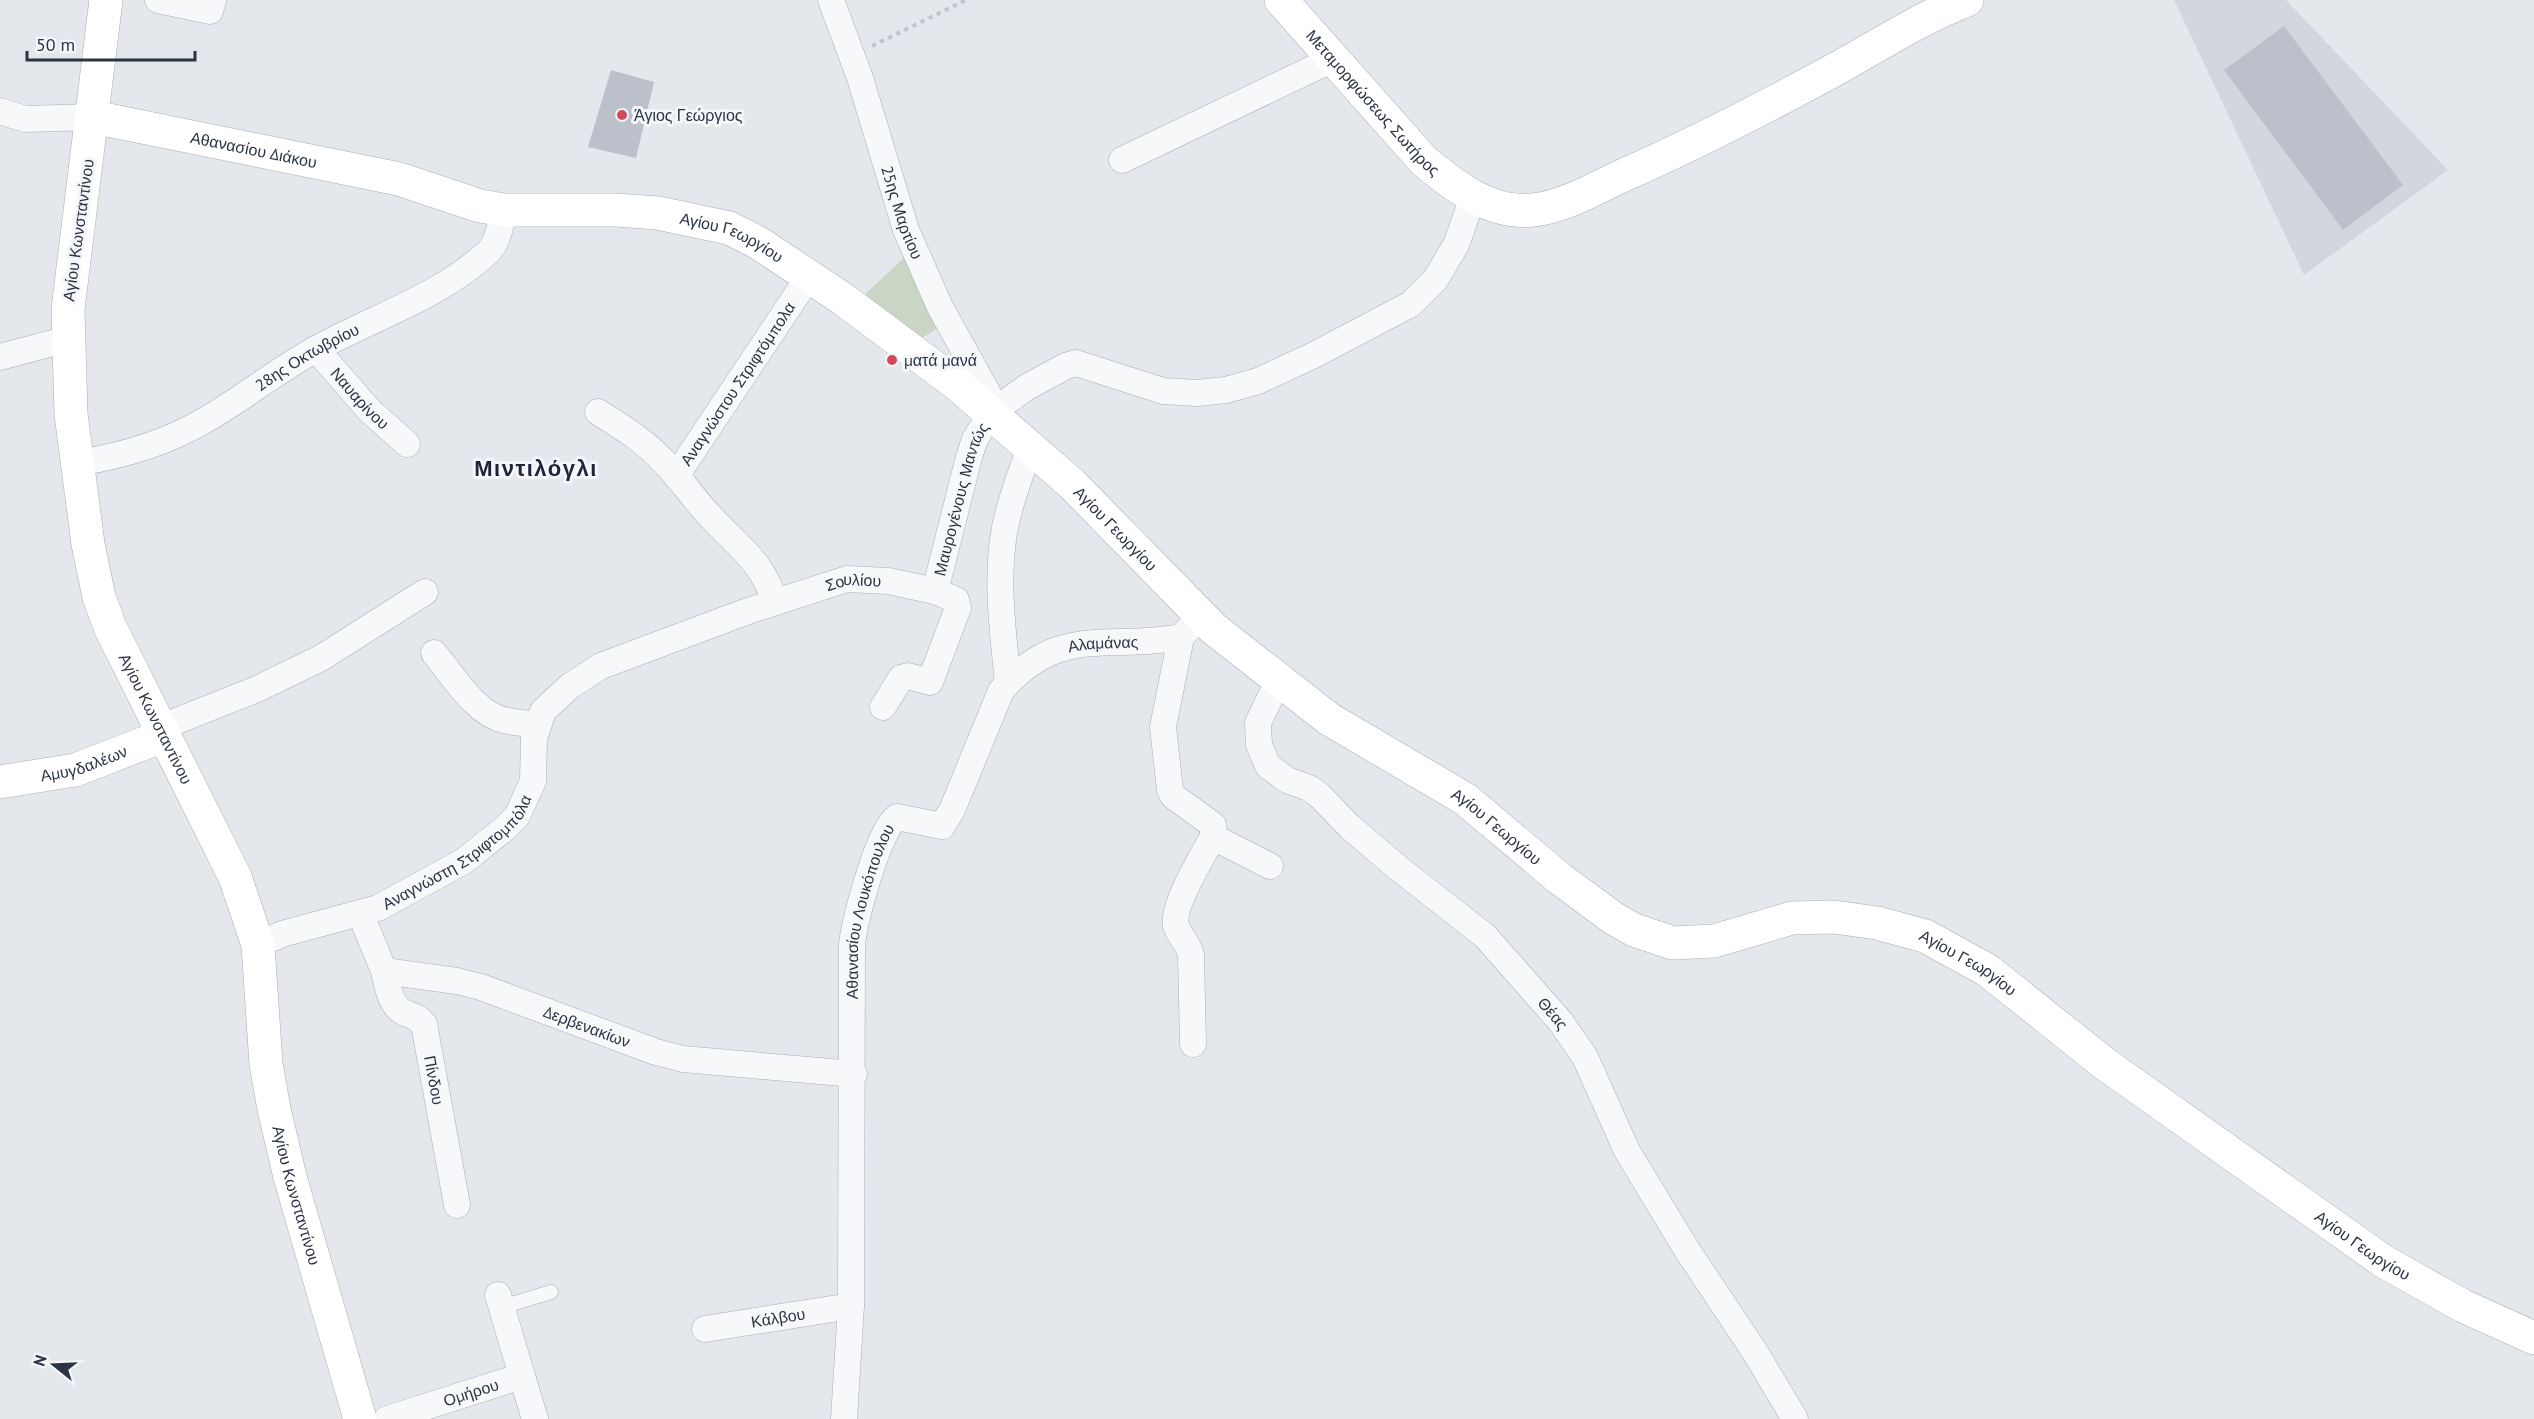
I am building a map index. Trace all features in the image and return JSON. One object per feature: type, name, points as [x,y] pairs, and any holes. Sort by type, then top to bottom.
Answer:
[{"type":"street","name":"Αγίου Κωνσταντίνου","points":[[106,0],[93,117],[70,283],[68,339],[71,414],[88,544],[99,597],[110,627],[235,877],[258,945],[266,1064],[274,1109],[290,1177],[360,1419]]},
{"type":"street","points":[[158,0],[210,11],[213,0]]},
{"type":"street","name":"25ης Μαρτίου","points":[[831,0],[853,56],[906,230],[940,307],[991,399],[991,413]]},
{"type":"street","name":"Μεταμορφώσεως Σωτήρος","points":[[1281,0],[1424,161],[1446,180],[1473,197],[1513,209],[1532,210],[1554,206],[1722,128],[1802,87],[1938,11],[1967,0]]},
{"type":"street","points":[[1122,160],[1333,59]]},
{"type":"street","name":"Αθανασίου Διάκου","points":[[0,111],[25,119],[93,117],[399,179],[480,206],[504,210]]},
{"type":"street","points":[[991,413],[1027,387],[1076,363],[1162,391],[1197,393],[1226,390],[1257,381],[1411,304],[1435,280],[1456,245],[1473,197]]},
{"type":"street","name":"Αγίου Γεωργίου","points":[[504,210],[616,210],[701,220],[729,228],[757,242],[810,275],[917,352],[1080,491],[1191,627],[1279,679],[1329,718],[1466,799],[1559,878],[1634,930],[1673,943],[1688,944],[1714,941],[1792,918],[1834,917],[1877,923],[1925,936],[1956,951],[2036,1007],[2105,1064],[2383,1261],[2463,1306],[2534,1338]]},
{"type":"street","name":"28ης Οκτωβρίου","points":[[78,463],[106,458],[144,446],[205,421],[316,349],[427,296],[489,251],[501,227],[504,210]]},
{"type":"street","name":"Αναγνώστου Στριφτόμπολα","points":[[775,602],[766,576],[757,564],[710,516],[676,476],[810,275]]},
{"type":"street","points":[[0,357],[68,339]]},
{"type":"street","name":"Ναυαρίνου","points":[[316,349],[369,410],[407,444]]},
{"type":"street","points":[[598,412],[636,436],[676,476]]},
{"type":"street","name":"Μαυρογένους Μαντώς","points":[[883,707],[901,678],[908,676],[930,682],[958,608],[956,600],[935,591],[969,458],[975,439],[991,413]]},
{"type":"street","points":[[1008,682],[1002,626],[1004,536],[1010,508],[1030,448]]},
{"type":"street","name":"Σουλίου","points":[[775,602],[847,579],[888,581],[935,591]]},
{"type":"street","points":[[161,732],[321,658],[425,592]]},
{"type":"street","name":"Αναγνώστη Στριφτομπόλα","points":[[258,945],[303,928],[362,915],[464,861],[517,816],[533,781],[534,739],[537,725],[543,711],[570,686],[601,666],[775,602]]},
{"type":"street","points":[[1191,627],[1162,727],[1170,790],[1173,796],[1213,825],[1213,837],[1177,910],[1176,926],[1190,948],[1191,955],[1193,1044]]},
{"type":"street","name":"Αλαμάνας","points":[[1008,682],[1044,656],[1075,644],[1191,627]]},
{"type":"street","points":[[434,653],[477,703],[492,715],[503,720],[537,725]]},
{"type":"street","name":"Θέας","points":[[1279,679],[1258,723],[1259,745],[1268,766],[1287,780],[1309,788],[1319,795],[1357,833],[1485,936],[1560,1021],[1585,1056],[1627,1151],[1795,1419]]},
{"type":"street","name":"Αθανασίου Λουκόπουλου","points":[[844,1419],[850,1306],[854,1074],[853,938],[886,829],[897,818],[935,826],[942,826],[947,820],[994,702],[1008,682]]},
{"type":"street","name":"Αμυγδαλέων","points":[[0,782],[75,770],[161,732]]},
{"type":"street","points":[[1213,837],[1269,866]]},
{"type":"street","points":[[362,915],[384,971]]},
{"type":"street","name":"Δερβενακίων","points":[[384,971],[447,979],[481,987],[656,1052],[683,1059],[854,1074]]},
{"type":"street","name":"Πίνδου","points":[[384,971],[391,999],[400,1011],[417,1016],[424,1024],[457,1205]]},
{"type":"street","name":"Ομήρου","points":[[500,1301],[535,1419]]},
{"type":"street","name":"Κάλβου","points":[[705,1329],[850,1306]]},
{"type":"street","name":"Ομήρου","points":[[387,1419],[522,1376]]},
{"type":"lane","points":[[500,1301],[551,1292]]},
{"type":"path","points":[[853,56],[966,0]]},
{"type":"shaded area","points":[[2174,0],[2286,0],[2448,170],[2304,275]]},
{"type":"green space","points":[[908,254],[944,324],[917,341],[860,299]]},
{"type":"building","points":[[2284,26],[2403,185],[2343,230],[2224,70]]},
{"type":"building","name":"Άγιος Γεώργιος","points":[[611,70],[654,82],[636,158],[588,147]]},
{"type":"place","name":"Άγιος Γεώργιος","points":[[622,115]]},
{"type":"place","name":"ματά μανά","points":[[892,360]]},
{"type":"district","name":"Μιντιλόγλι","points":[[536,468]]}]
